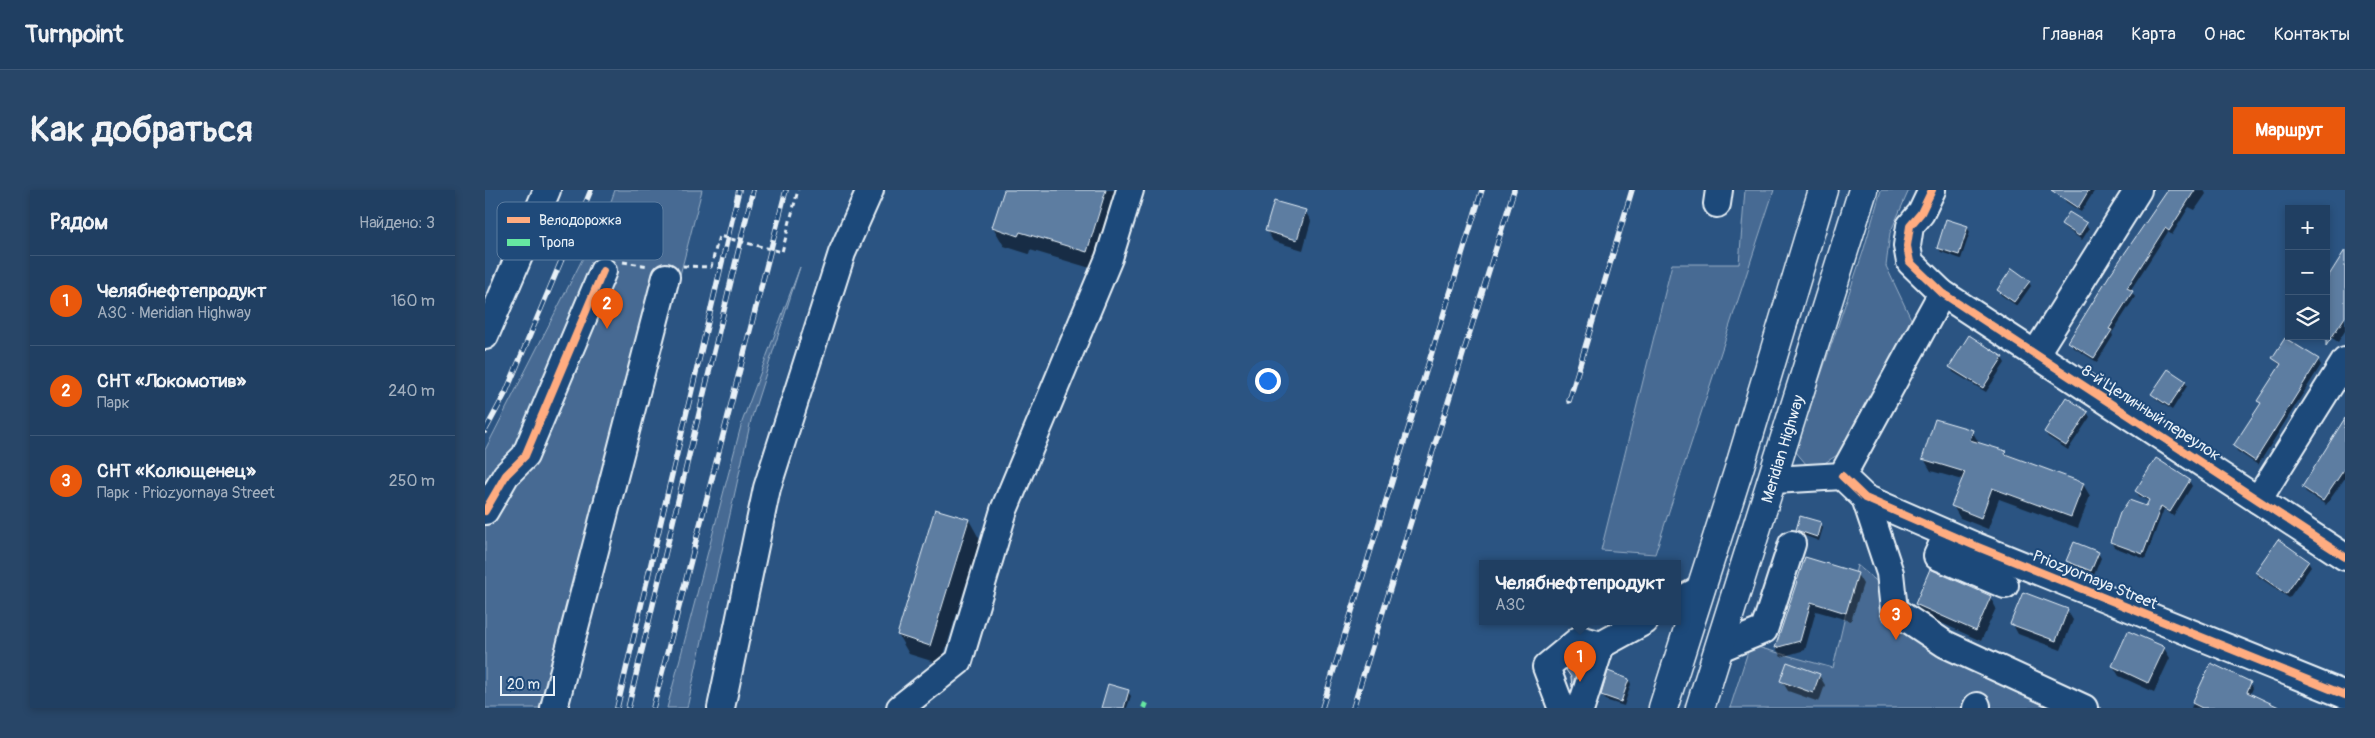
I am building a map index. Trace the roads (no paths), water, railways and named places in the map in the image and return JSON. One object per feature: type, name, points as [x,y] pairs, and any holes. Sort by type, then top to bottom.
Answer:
[{"type":"main road","points":[[1663,708],[1689,596],[1739,469],[1823,190]]},
{"type":"main road","name":"Meridian Highway","points":[[1701,708],[1863,190]]},
{"type":"main road","points":[[1739,469],[1773,480]]},
{"type":"street","points":[[542,202],[547,190]]},
{"type":"street","points":[[721,708],[767,488],[842,253],[870,190]]},
{"type":"street","points":[[900,708],[959,661],[1005,510],[1109,258],[1130,190]]},
{"type":"street","name":"8-й Целинный переулок","points":[[1932,190],[1921,213],[1910,226],[1907,246],[1910,262],[1942,293],[2345,557]]},
{"type":"street","points":[[2036,353],[2138,190]]},
{"type":"street","points":[[485,336],[517,260]]},
{"type":"street","points":[[554,708],[668,270]]},
{"type":"street","points":[[485,511],[505,474],[525,456],[603,271]]},
{"type":"street","points":[[1773,480],[1842,476],[1942,293]]},
{"type":"street","points":[[2258,500],[2345,361]]},
{"type":"street","name":"Priozyornaya Street","points":[[1842,476],[1865,498],[1947,534],[2345,696]]},
{"type":"street","points":[[1865,498],[1890,574],[1894,610],[1945,644],[2084,708]]},
{"type":"street","points":[[1947,534],[1937,556],[2005,585]]},
{"type":"street","points":[[1720,648],[1764,630],[1792,544]]},
{"type":"street","points":[[1565,708],[1560,704],[1546,668],[1580,640],[1601,645],[1638,625]]},
{"type":"street","points":[[1581,708],[1601,645]]},
{"type":"railway","points":[[586,202],[591,190]]},
{"type":"railway","points":[[617,708],[739,190]]},
{"type":"railway","points":[[628,708],[753,190]]},
{"type":"railway","points":[[653,708],[786,190]]},
{"type":"railway","points":[[1322,708],[1482,190]]},
{"type":"railway","points":[[1353,708],[1514,190]]},
{"type":"railway","points":[[1569,401],[1632,190]]},
{"type":"railway","points":[[485,431],[506,392],[562,260]]},
{"type":"place","name":"СНТ «Локомотив»","points":[[607,329]]},
{"type":"place","name":"СНТ «Колющенец»","points":[[1896,640]]},
{"type":"place","name":"Челябнефтепродукт","points":[[1580,682]]}]
